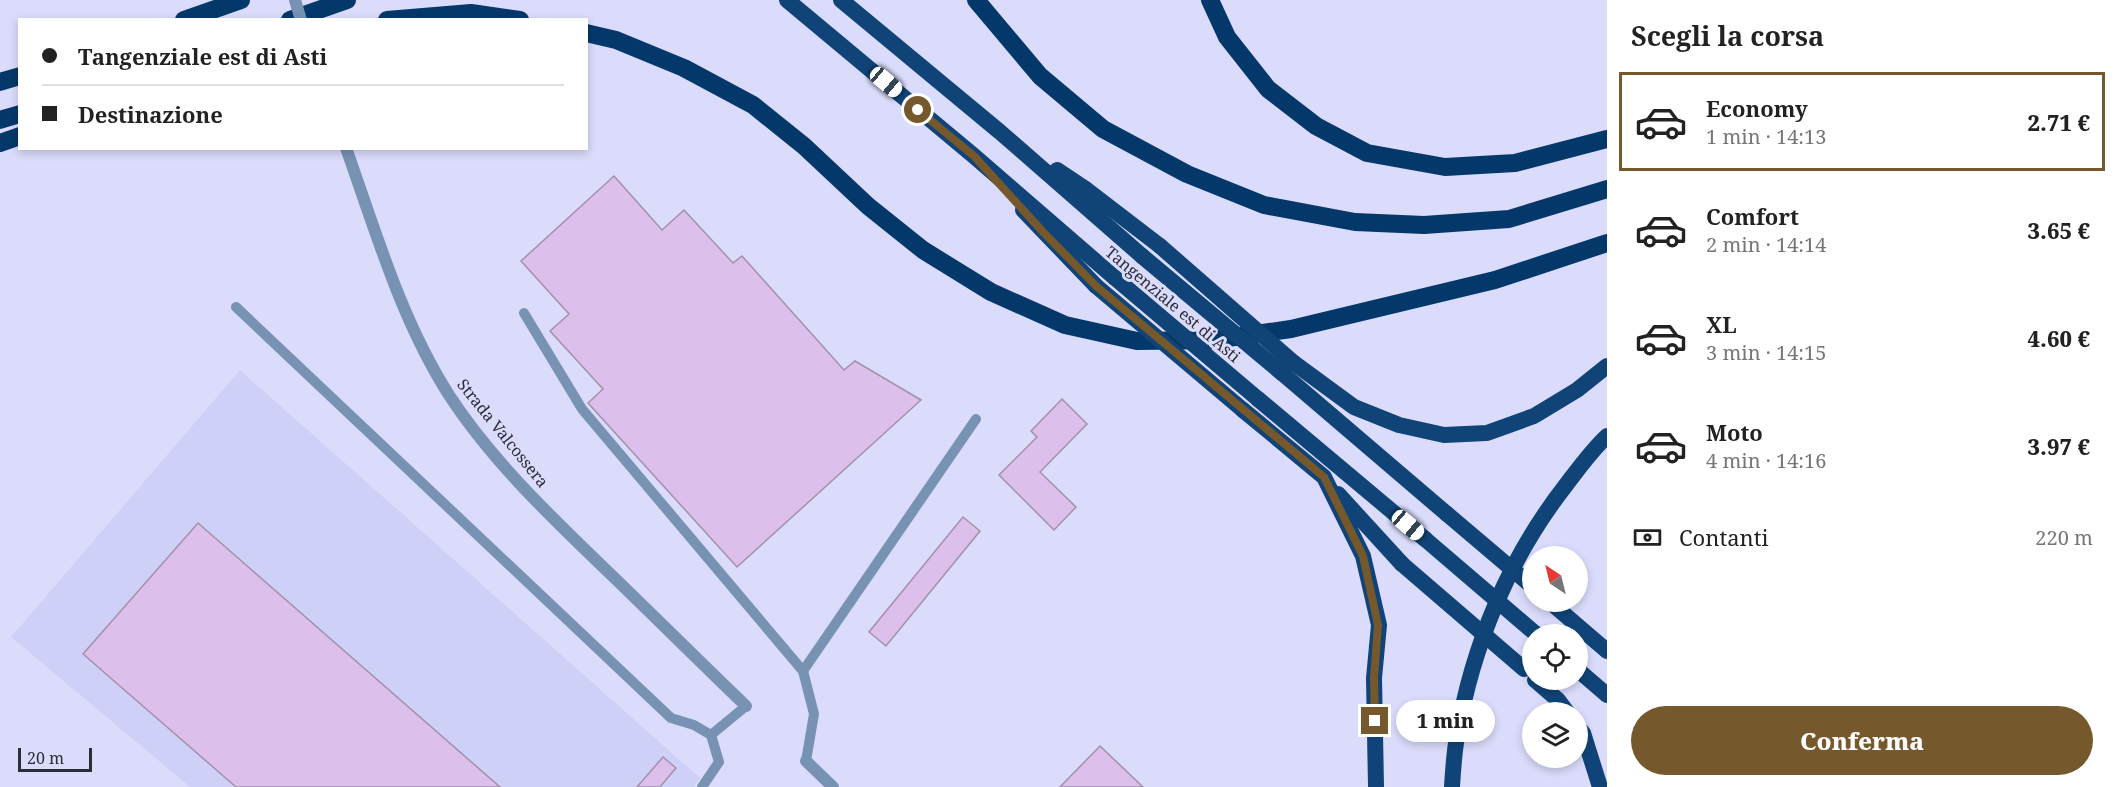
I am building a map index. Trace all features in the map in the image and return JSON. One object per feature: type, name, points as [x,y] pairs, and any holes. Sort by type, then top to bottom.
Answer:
[{"type":"highway","points":[[190,18],[241,0]]},
{"type":"highway","points":[[296,18],[347,0]]},
{"type":"highway","name":"Tangenziale est di Asti","points":[[787,0],[1524,624]]},
{"type":"highway","name":"Tangenziale est di Asti","points":[[842,0],[1000,132],[1142,256],[1288,368],[1447,514],[1522,578]]},
{"type":"highway","points":[[975,0],[1040,76],[1103,129],[1187,174],[1264,205],[1355,222],[1424,225],[1509,219],[1607,189]]},
{"type":"highway","points":[[1210,0],[1227,37],[1268,89],[1316,126],[1367,153],[1445,167],[1515,163],[1607,139]]},
{"type":"highway","points":[[411,18],[471,13],[506,18]]},
{"type":"highway","points":[[588,33],[616,40],[684,68],[753,105],[804,146],[868,206],[922,250],[991,292],[1065,325],[1137,341],[1214,340],[1291,329],[1495,280],[1607,243]]},
{"type":"highway","points":[[0,82],[18,77]]},
{"type":"highway","points":[[0,120],[18,115]]},
{"type":"highway","points":[[1000,132],[1087,190],[1160,246],[1288,368],[1354,407],[1399,425],[1444,435],[1487,433],[1534,416],[1577,390],[1607,366]]},
{"type":"highway","points":[[0,143],[18,137]]},
{"type":"highway","points":[[974,156],[1096,286],[1324,477],[1402,564],[1522,667]]},
{"type":"highway","points":[[1452,787],[1456,738],[1473,663],[1499,593],[1543,514],[1596,446],[1607,436]]},
{"type":"highway","points":[[1324,477],[1363,556],[1378,625],[1374,678],[1376,787]]},
{"type":"highway","points":[[1563,612],[1607,651]]},
{"type":"highway","points":[[1588,679],[1607,695]]},
{"type":"highway","points":[[1547,690],[1560,702]]},
{"type":"highway","points":[[1588,748],[1600,787]]},
{"type":"street","points":[[295,0],[300,18]]},
{"type":"street","name":"Strada Valcossera","points":[[347,150],[401,302],[425,352],[450,395],[514,478],[746,706]]},
{"type":"street","points":[[806,761],[832,787]]},
{"type":"lane","points":[[236,307],[671,718],[694,725],[711,735],[719,762],[702,787]]},
{"type":"lane","points":[[524,313],[582,409],[803,671],[814,714],[806,761]]},
{"type":"lane","points":[[803,671],[976,419]]},
{"type":"lane","points":[[711,735],[746,706]]},
{"type":"shaded area","points":[[240,370],[700,778],[694,787],[190,787],[11,637]]},
{"type":"building","points":[[614,176],[662,230],[684,210],[733,263],[742,256],[844,370],[855,361],[921,400],[737,567],[588,403],[603,389],[550,331],[569,314],[521,261]]},
{"type":"building","points":[[1062,399],[1087,424],[1040,472],[1076,507],[1054,530],[999,475],[1037,437],[1031,431]]},
{"type":"building","points":[[963,517],[980,531],[886,646],[869,632]]},
{"type":"building","points":[[198,523],[500,787],[236,787],[83,654]]},
{"type":"building","points":[[1100,746],[1143,787],[1060,787]]},
{"type":"building","points":[[663,757],[676,768],[660,787],[637,787]]},
{"type":"route","points":[[918,110],[974,156],[1096,286],[1324,477],[1363,556],[1378,625],[1374,678],[1375,721]]}]
